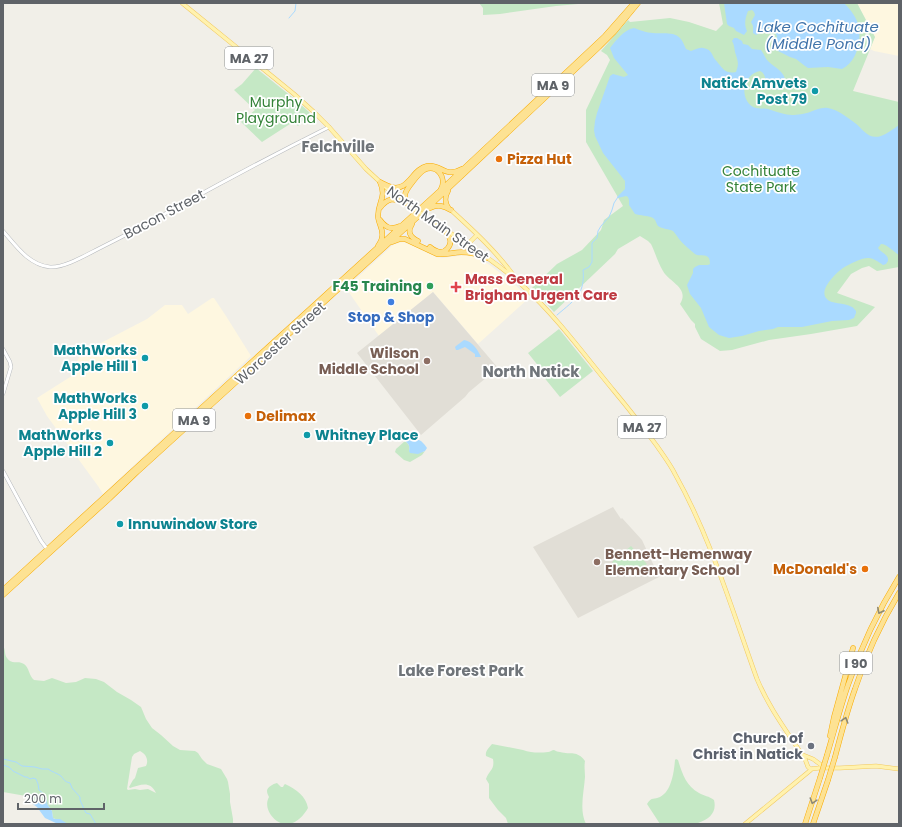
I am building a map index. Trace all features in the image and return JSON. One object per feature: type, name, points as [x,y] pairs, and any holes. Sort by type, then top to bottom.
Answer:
[{"type":"highway","name":"Worcester Street","points":[[3,590],[435,196],[604,37],[634,3]]},
{"type":"highway","name":"Worcester Street","points":[[3,595],[451,186],[603,43],[638,3]]},
{"type":"highway","points":[[380,182],[391,187],[399,188],[406,184],[418,171],[424,167],[435,166],[445,171],[452,172],[459,170],[470,163]]},
{"type":"highway","points":[[413,208],[407,202],[405,194],[423,170],[434,170],[439,172],[442,176],[442,186],[435,196]]},
{"type":"highway","points":[[375,251],[382,237],[379,209],[383,191],[380,182]]},
{"type":"highway","points":[[451,186],[446,193],[445,198],[446,204],[451,210]]},
{"type":"highway","points":[[379,209],[386,201],[391,199],[405,203]]},
{"type":"highway","points":[[422,213],[437,205],[451,210]]},
{"type":"highway","points":[[379,218],[384,225],[389,228],[394,228],[405,223]]},
{"type":"highway","points":[[414,220],[409,229],[411,237],[439,252],[449,247],[450,242],[448,235],[443,228]]},
{"type":"highway","points":[[386,246],[394,241],[403,239],[437,254],[469,252],[487,258]]},
{"type":"highway","name":"I 90","points":[[805,824],[858,657],[881,609],[899,577]]},
{"type":"highway","name":"I 90","points":[[813,824],[862,670],[879,630],[899,593]]},
{"type":"highway","points":[[827,755],[832,722],[853,648]]},
{"type":"main road","name":"North Main Street","points":[[182,3],[299,99],[329,127],[354,156],[380,182],[405,203],[487,258],[518,282],[562,328],[633,415],[675,473],[708,543],[763,693],[807,765]]},
{"type":"main road","name":"North Main Street","points":[[451,210],[494,251],[518,282]]},
{"type":"main road","points":[[467,245],[477,235]]},
{"type":"main road","points":[[802,755],[815,760],[826,768]]},
{"type":"main road","points":[[802,779],[806,774],[808,760],[812,759]]},
{"type":"main road","points":[[745,824],[814,769],[816,762]]},
{"type":"main road","points":[[807,765],[810,769],[876,766],[899,769]]},
{"type":"street","name":"Bacon Street","points":[[3,231],[25,255],[34,262],[49,267],[63,264],[84,256],[122,237],[329,127]]},
{"type":"street","points":[[3,349],[11,367],[3,394]]},
{"type":"street","points":[[3,471],[41,541],[48,549]]},
{"type":"shaded area","points":[[857,3],[899,3],[899,56],[870,49],[875,37]]},
{"type":"shaded area","points":[[403,242],[436,257],[442,258],[466,255],[481,259],[513,283],[529,298],[478,344],[433,292],[379,336],[346,288],[393,245]]},
{"type":"shaded area","name":"Wilson Middle School","points":[[433,292],[498,368],[421,435],[357,353]]},
{"type":"shaded area","points":[[214,298],[251,356],[103,494],[47,416],[37,398],[78,372],[74,366],[80,356],[97,345],[147,319],[165,305],[182,305],[188,314]]},
{"type":"shaded area","name":"Bennett-Hemenway Elementary School","points":[[613,507],[621,519],[622,518],[642,540],[659,577],[578,618],[533,547]]},
{"type":"green space","points":[[479,3],[589,3],[483,15],[483,8]]},
{"type":"green space","name":"Lake Cochituate (Middle Pond)","points":[[719,3],[857,3],[875,37],[853,91],[899,102],[899,267],[877,271],[869,266],[862,268],[851,274],[837,293],[875,307],[857,326],[769,340],[732,350],[720,351],[701,339],[695,324],[680,304],[682,298],[681,289],[663,271],[651,244],[640,236],[618,249],[615,254],[554,312],[532,288],[557,264],[582,250],[601,230],[604,220],[623,206],[586,142],[586,110],[610,60],[607,55],[601,51],[628,20],[630,22],[670,18],[689,22],[716,31],[723,24]]},
{"type":"green space","name":"Murphy Playground","points":[[256,68],[310,113],[298,126],[293,122],[262,142],[241,122],[255,110],[234,90],[242,84]]},
{"type":"green space","points":[[559,329],[593,371],[560,397],[538,370],[540,368],[528,353]]},
{"type":"green space","points":[[405,441],[409,445],[409,451],[425,451],[422,455],[410,462],[404,460],[395,452],[396,449]]},
{"type":"green space","points":[[631,546],[647,564],[637,571],[628,574],[620,571],[612,562]]},
{"type":"green space","points":[[3,646],[9,660],[24,664],[34,680],[44,681],[52,678],[66,683],[76,682],[85,678],[96,679],[104,682],[141,707],[152,728],[173,746],[180,750],[195,751],[207,764],[221,769],[228,782],[233,824],[68,824],[53,818],[52,811],[47,804],[30,802],[29,798],[26,796],[3,792]],"holes":[[[140,751],[146,757],[147,764],[146,766],[138,768],[135,778],[129,787],[144,784],[151,786],[156,793],[148,789],[127,789],[132,757],[134,754]]]},
{"type":"green space","points":[[492,744],[539,753],[554,750],[579,755],[585,761],[582,807],[586,824],[508,824],[506,818],[489,798],[489,784],[486,779],[492,768],[493,759],[486,756],[486,753]]},
{"type":"green space","points":[[676,759],[678,760],[683,774],[691,787],[699,793],[714,800],[715,804],[712,814],[706,819],[695,824],[660,824],[647,804],[652,799],[658,798],[664,794],[670,786]]},
{"type":"green space","points":[[277,783],[281,787],[285,784],[293,788],[303,796],[307,804],[308,808],[300,818],[289,824],[284,824],[275,820],[267,807],[269,797],[267,790],[270,786]]},
{"type":"water","name":"Lake Cochituate (Middle Pond)","points":[[724,3],[844,3],[851,11],[859,27],[858,48],[852,60],[842,69],[828,67],[808,68],[796,59],[776,50],[775,44],[777,36],[768,28],[756,35],[753,33],[753,26],[751,22],[755,15],[752,10],[748,11],[747,14],[745,24],[747,31],[744,35],[729,26],[727,24]]},
{"type":"water","name":"Lake Cochituate (Middle Pond)","points":[[634,28],[648,32],[674,34],[681,39],[686,49],[691,51],[700,48],[707,49],[722,68],[730,72],[736,72],[738,65],[732,41],[734,38],[742,41],[743,44],[748,45],[752,49],[761,50],[766,59],[781,72],[785,78],[785,82],[784,87],[775,89],[768,86],[763,73],[760,71],[752,75],[746,82],[744,89],[747,101],[756,108],[767,109],[784,114],[799,115],[821,108],[828,108],[842,114],[866,133],[876,137],[883,135],[899,125],[899,255],[881,244],[878,248],[886,255],[888,259],[886,264],[883,265],[874,259],[869,258],[856,261],[837,273],[830,281],[824,294],[831,302],[853,307],[856,311],[854,318],[802,327],[778,327],[729,338],[719,335],[709,327],[701,308],[690,294],[687,285],[693,273],[693,269],[699,265],[710,264],[710,260],[707,256],[695,254],[682,243],[673,231],[661,228],[653,218],[635,214],[629,205],[628,197],[617,197],[625,189],[625,181],[603,153],[595,136],[594,130],[597,113],[610,76],[613,74],[624,77],[628,75],[614,58],[610,48],[624,33]]},
{"type":"water","points":[[464,340],[472,344],[481,357],[475,357],[475,354],[465,347],[456,350],[455,347]]},
{"type":"water","points":[[409,436],[420,440],[427,448],[425,451],[418,454],[410,453],[409,445],[405,441]]},
{"type":"water","points":[[40,801],[47,804],[52,811],[53,818],[60,819],[68,824],[58,824],[45,818],[37,807],[30,802]]},
{"type":"waterway","points":[[289,18],[295,11],[296,3]]},
{"type":"waterway","points":[[557,315],[573,301],[580,292],[583,281],[583,270],[589,267],[592,262],[592,243],[597,238],[598,231],[601,226],[609,217],[618,197]]},
{"type":"waterway","points":[[3,759],[16,762],[22,766],[48,769],[61,776],[65,781],[70,783],[72,788],[80,797],[86,813],[90,814],[96,824]]},
{"type":"waterway","points":[[3,765],[25,777],[36,779],[39,790],[45,795],[47,804]]},
{"type":"place","name":"Natick Amvets Post 79","points":[[815,91]]},
{"type":"place","name":"Pizza Hut","points":[[499,159]]},
{"type":"place","name":"F45 Training","points":[[430,286]]},
{"type":"place","name":"Mass General Brigham Urgent Care","points":[[456,287]]},
{"type":"place","name":"Stop & Shop","points":[[391,302]]},
{"type":"place","name":"MathWorks Apple Hill 1","points":[[145,358]]},
{"type":"place","name":"Wilson Middle School","points":[[427,361]]},
{"type":"place","name":"MathWorks Apple Hill 3","points":[[145,406]]},
{"type":"place","name":"Delimax","points":[[248,416]]},
{"type":"place","name":"Whitney Place","points":[[307,435]]},
{"type":"place","name":"MathWorks Apple Hill 2","points":[[110,443]]},
{"type":"place","name":"Innuwindow Store","points":[[120,524]]},
{"type":"place","name":"Bennett-Hemenway Elementary School","points":[[597,562]]},
{"type":"place","name":"McDonald's","points":[[865,569]]},
{"type":"place","name":"Church of Christ in Natick","points":[[811,746]]},
{"type":"district","name":"Felchville","points":[[338,146]]},
{"type":"district","name":"North Natick","points":[[531,371]]},
{"type":"district","name":"Lake Forest Park","points":[[461,670]]},
{"type":"park label","name":"Cochituate State Park","points":[[761,180]]}]
